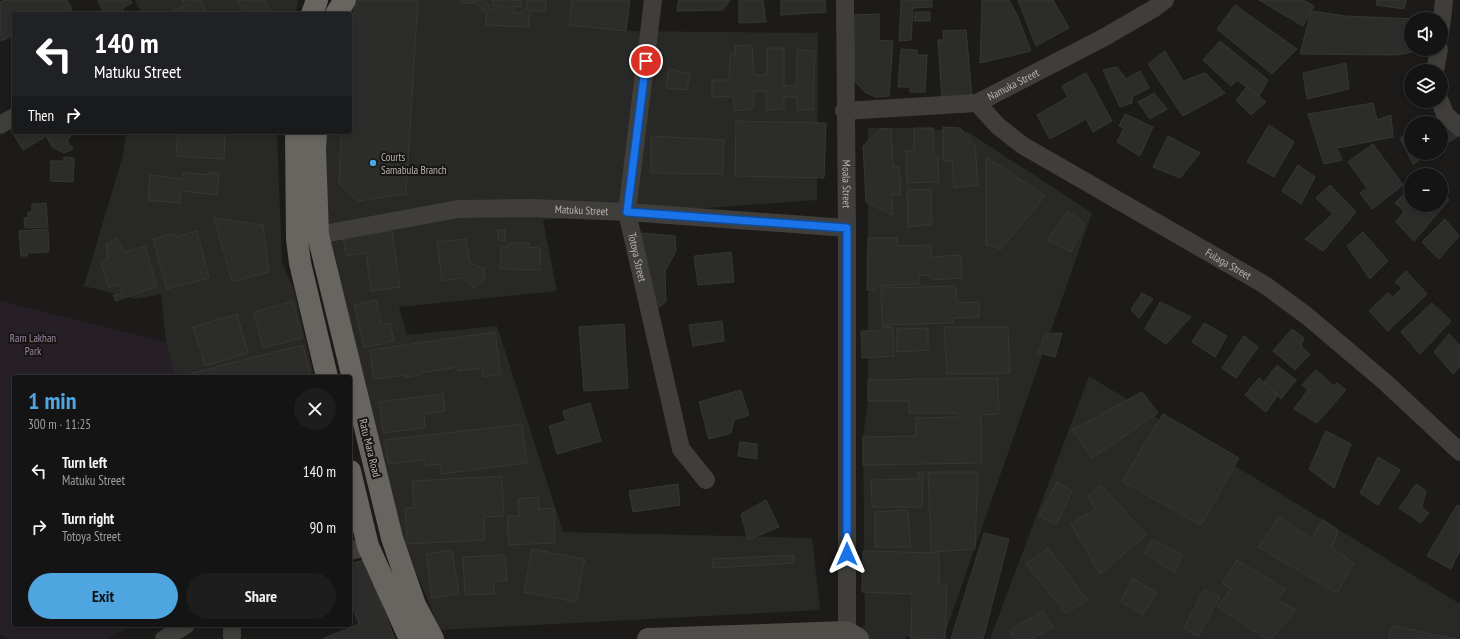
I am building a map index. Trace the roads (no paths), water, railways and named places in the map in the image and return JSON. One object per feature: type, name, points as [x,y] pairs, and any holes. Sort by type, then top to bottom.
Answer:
[{"type":"highway","points":[[313,12],[317,0]]},
{"type":"highway","points":[[337,12],[344,0]]},
{"type":"highway","points":[[296,134],[297,239],[300,263],[327,375]]},
{"type":"highway","name":"Ratu Mara Road","points":[[316,134],[315,150],[318,235],[392,538],[415,605],[433,639]]},
{"type":"highway","points":[[352,488],[359,549],[410,639]]},
{"type":"highway","points":[[359,549],[392,538]]},
{"type":"main road","points":[[648,639],[852,635]]},
{"type":"street","name":"Totoya Street","points":[[653,0],[627,212],[681,449],[706,480]]},
{"type":"street","name":"Moala Street","points":[[845,0],[844,111],[847,228],[852,635]]},
{"type":"street","name":"Namuka Street","points":[[844,111],[977,103],[1103,38],[1153,9],[1165,0]]},
{"type":"street","points":[[1443,12],[1444,0]]},
{"type":"street","name":"Fulaga Street","points":[[977,103],[998,126],[1022,145],[1265,285],[1307,316],[1385,382],[1460,452]]},
{"type":"street","points":[[1443,108],[1445,114],[1460,128]]},
{"type":"street","points":[[0,125],[12,118]]},
{"type":"street","name":"Matuku Street","points":[[318,235],[458,209],[531,208],[627,212],[847,228]]},
{"type":"street","points":[[164,639],[183,627]]},
{"type":"street","points":[[232,627],[232,639]]},
{"type":"place","name":"Courts Samabula Branch","points":[[373,163]]},
{"type":"park label","name":"Ram Lakhan Park","points":[[33,344]]}]
